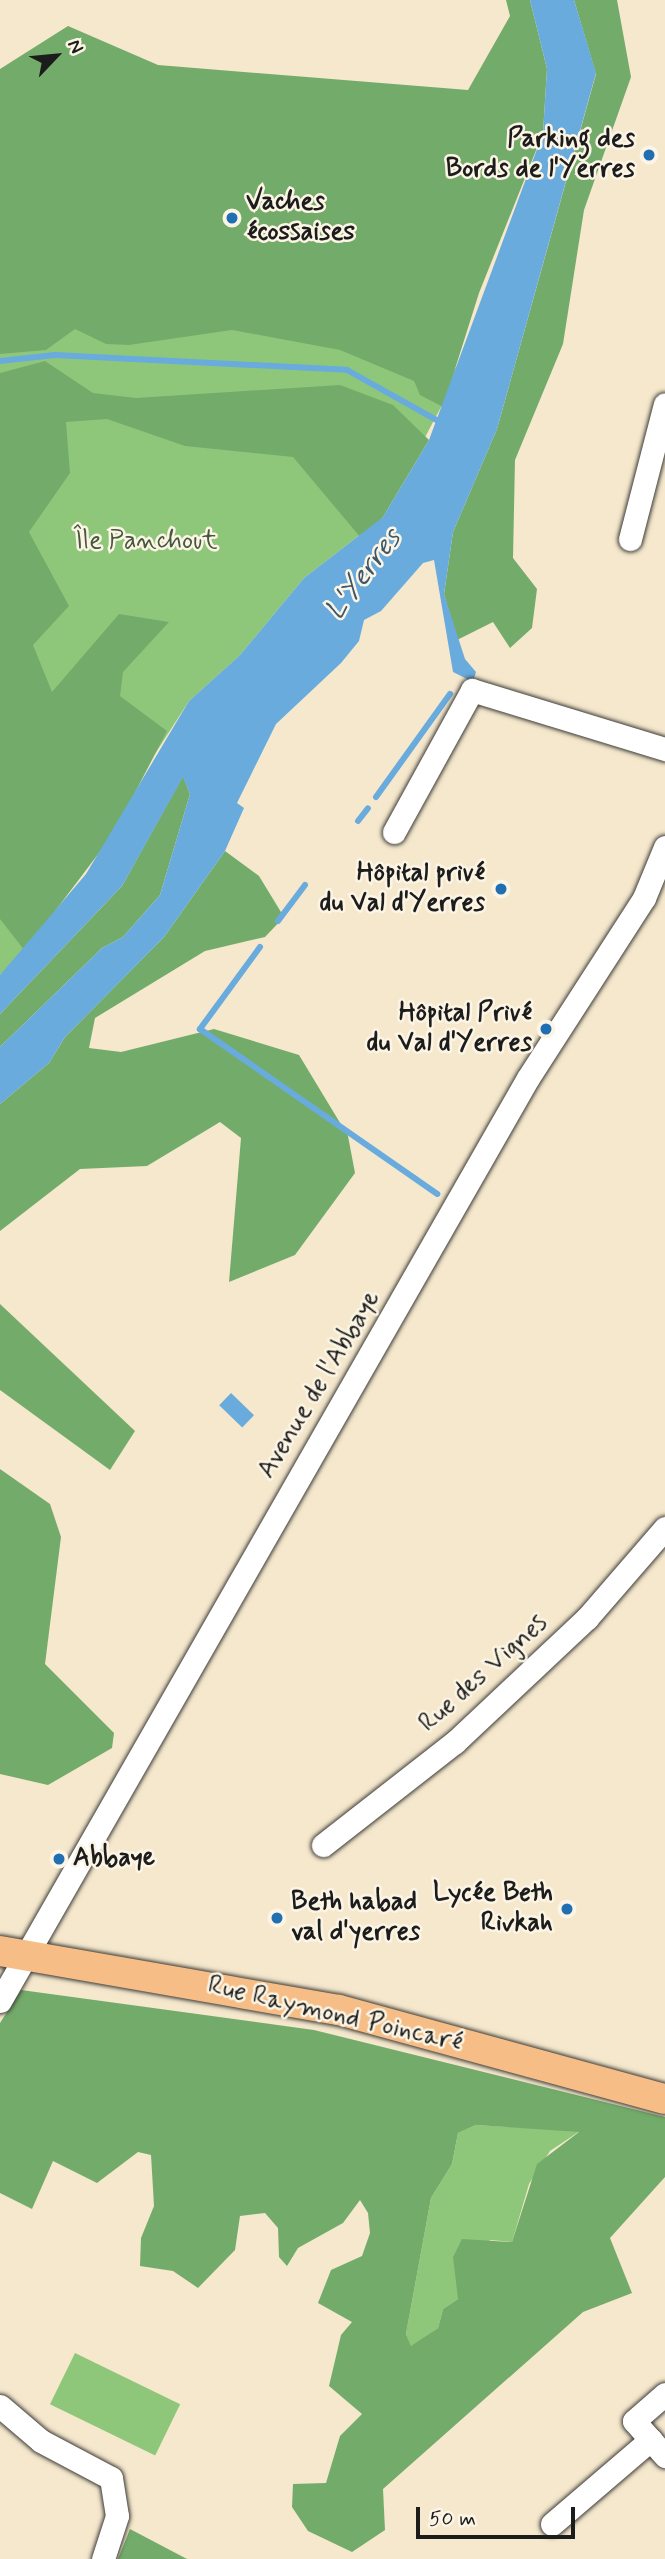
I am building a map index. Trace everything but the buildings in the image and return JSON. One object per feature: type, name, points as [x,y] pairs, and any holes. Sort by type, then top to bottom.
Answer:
[{"type":"main road","name":"Rue Raymond Poincaré","points":[[13,1953],[340,2010],[665,2099]]},
{"type":"street","points":[[630,539],[665,404]]},
{"type":"street","points":[[394,832],[472,690],[665,749]]},
{"type":"street","name":"Avenue de l'Abbaye","points":[[0,2001],[13,1953],[528,1079],[644,898],[665,847]]},
{"type":"street","name":"Rue des Vignes","points":[[323,1845],[455,1742],[587,1618],[665,1528]]},
{"type":"street","points":[[552,2524],[658,2448],[634,2421],[665,2394]]},
{"type":"street","points":[[0,2406],[41,2441],[111,2478],[117,2516],[103,2557]]},
{"type":"green space","name":"Vaches écossaises","points":[[506,0],[530,0],[547,69],[543,133],[479,293],[443,407],[420,395],[414,381],[340,350],[232,330],[129,345],[106,344],[75,329],[46,350],[0,354],[0,69],[68,26],[158,65],[468,90],[510,16]]},
{"type":"green space","points":[[574,0],[617,0],[631,77],[584,210],[563,344],[515,460],[513,558],[537,589],[532,628],[510,648],[493,622],[457,640],[444,594],[453,532],[497,429],[596,74]]},
{"type":"green space","name":"Île Panchout","points":[[0,123],[460,371],[383,517],[304,578],[240,655],[189,701],[34,942],[0,975]]},
{"type":"green space","points":[[45,361],[93,393],[136,398],[340,385],[393,405],[429,440],[383,517],[361,538],[293,457],[185,446],[107,419],[66,422],[70,473],[29,532],[69,606],[33,645],[52,692],[119,614],[169,622],[123,672],[120,696],[167,731],[114,833],[25,951],[0,919],[0,373]]},
{"type":"green space","points":[[183,776],[190,794],[160,895],[123,937],[102,948],[0,1047],[0,1014],[122,886]]},
{"type":"green space","points":[[225,851],[259,876],[284,917],[265,937],[205,951],[95,1018],[89,1048],[121,1052],[214,1029],[299,1055],[348,1136],[355,1173],[295,1255],[229,1282],[241,1138],[220,1122],[147,1166],[80,1169],[0,1231],[0,1104],[49,1063],[65,1037],[164,937]]},
{"type":"green space","points":[[0,1304],[135,1431],[110,1470],[0,1390]]},
{"type":"green space","points":[[0,1469],[50,1504],[61,1537],[45,1664],[114,1733],[112,1748],[48,1785],[0,1774]]},
{"type":"green space","points":[[21,1990],[314,2030],[665,2117],[665,2177],[610,2238],[632,2293],[583,2312],[383,2489],[385,2530],[352,2552],[308,2531],[292,2507],[293,2484],[326,2483],[340,2436],[362,2414],[329,2386],[341,2335],[352,2322],[318,2303],[331,2270],[362,2256],[370,2233],[368,2213],[360,2200],[343,2223],[298,2248],[287,2266],[279,2257],[278,2228],[265,2213],[240,2216],[235,2250],[198,2288],[173,2271],[140,2266],[141,2238],[154,2206],[151,2155],[138,2152],[97,2183],[53,2161],[32,2209],[0,2193],[0,2023]],"holes":[[[476,2125],[579,2132],[537,2164],[512,2242],[462,2239],[453,2257],[458,2299],[443,2309],[438,2328],[411,2346],[406,2334],[431,2198],[452,2164],[458,2133]]]},
{"type":"green space","points":[[476,2125],[580,2131],[550,2151],[529,2184],[512,2242],[490,2240],[458,2299],[443,2309],[438,2328],[411,2347],[406,2334],[431,2198],[452,2164],[458,2133]]},
{"type":"green space","points":[[75,2353],[180,2404],[155,2456],[50,2404]]},
{"type":"green space","points":[[130,2529],[187,2559],[118,2559]]},
{"type":"water","name":"L'Yerres","points":[[530,0],[574,0],[596,73],[497,429],[453,532],[444,594],[465,659],[476,672],[473,682],[453,672],[434,560],[423,563],[381,611],[364,620],[359,641],[341,663],[276,724],[237,803],[244,808],[225,851],[164,937],[65,1037],[49,1063],[0,1104],[0,1047],[102,948],[123,937],[160,895],[190,794],[183,777],[122,886],[0,1014],[0,975],[86,874],[189,701],[240,655],[304,578],[383,517],[429,440],[543,133],[547,69]]},
{"type":"water","points":[[231,1393],[254,1415],[242,1427],[219,1405]]},
{"type":"waterway","points":[[0,361],[55,355],[347,370],[442,423]]},
{"type":"waterway","points":[[376,797],[450,694]]},
{"type":"waterway","points":[[358,821],[368,808]]},
{"type":"waterway","points":[[278,921],[305,885]]},
{"type":"waterway","points":[[260,947],[200,1029],[437,1194]]},
{"type":"place","name":"Parking des Bords de l'Yerres","points":[[649,155]]},
{"type":"place","name":"Vaches écossaises","points":[[232,218]]},
{"type":"place","name":"Hôpital privé du Val d'Yerres","points":[[501,889]]},
{"type":"place","name":"Hôpital Privé du Val d'Yerres","points":[[546,1029]]},
{"type":"place","name":"Abbaye","points":[[59,1859]]},
{"type":"place","name":"Lycée Beth Rivkah","points":[[567,1909]]},
{"type":"place","name":"Beth habad val d'yerres","points":[[277,1918]]}]
